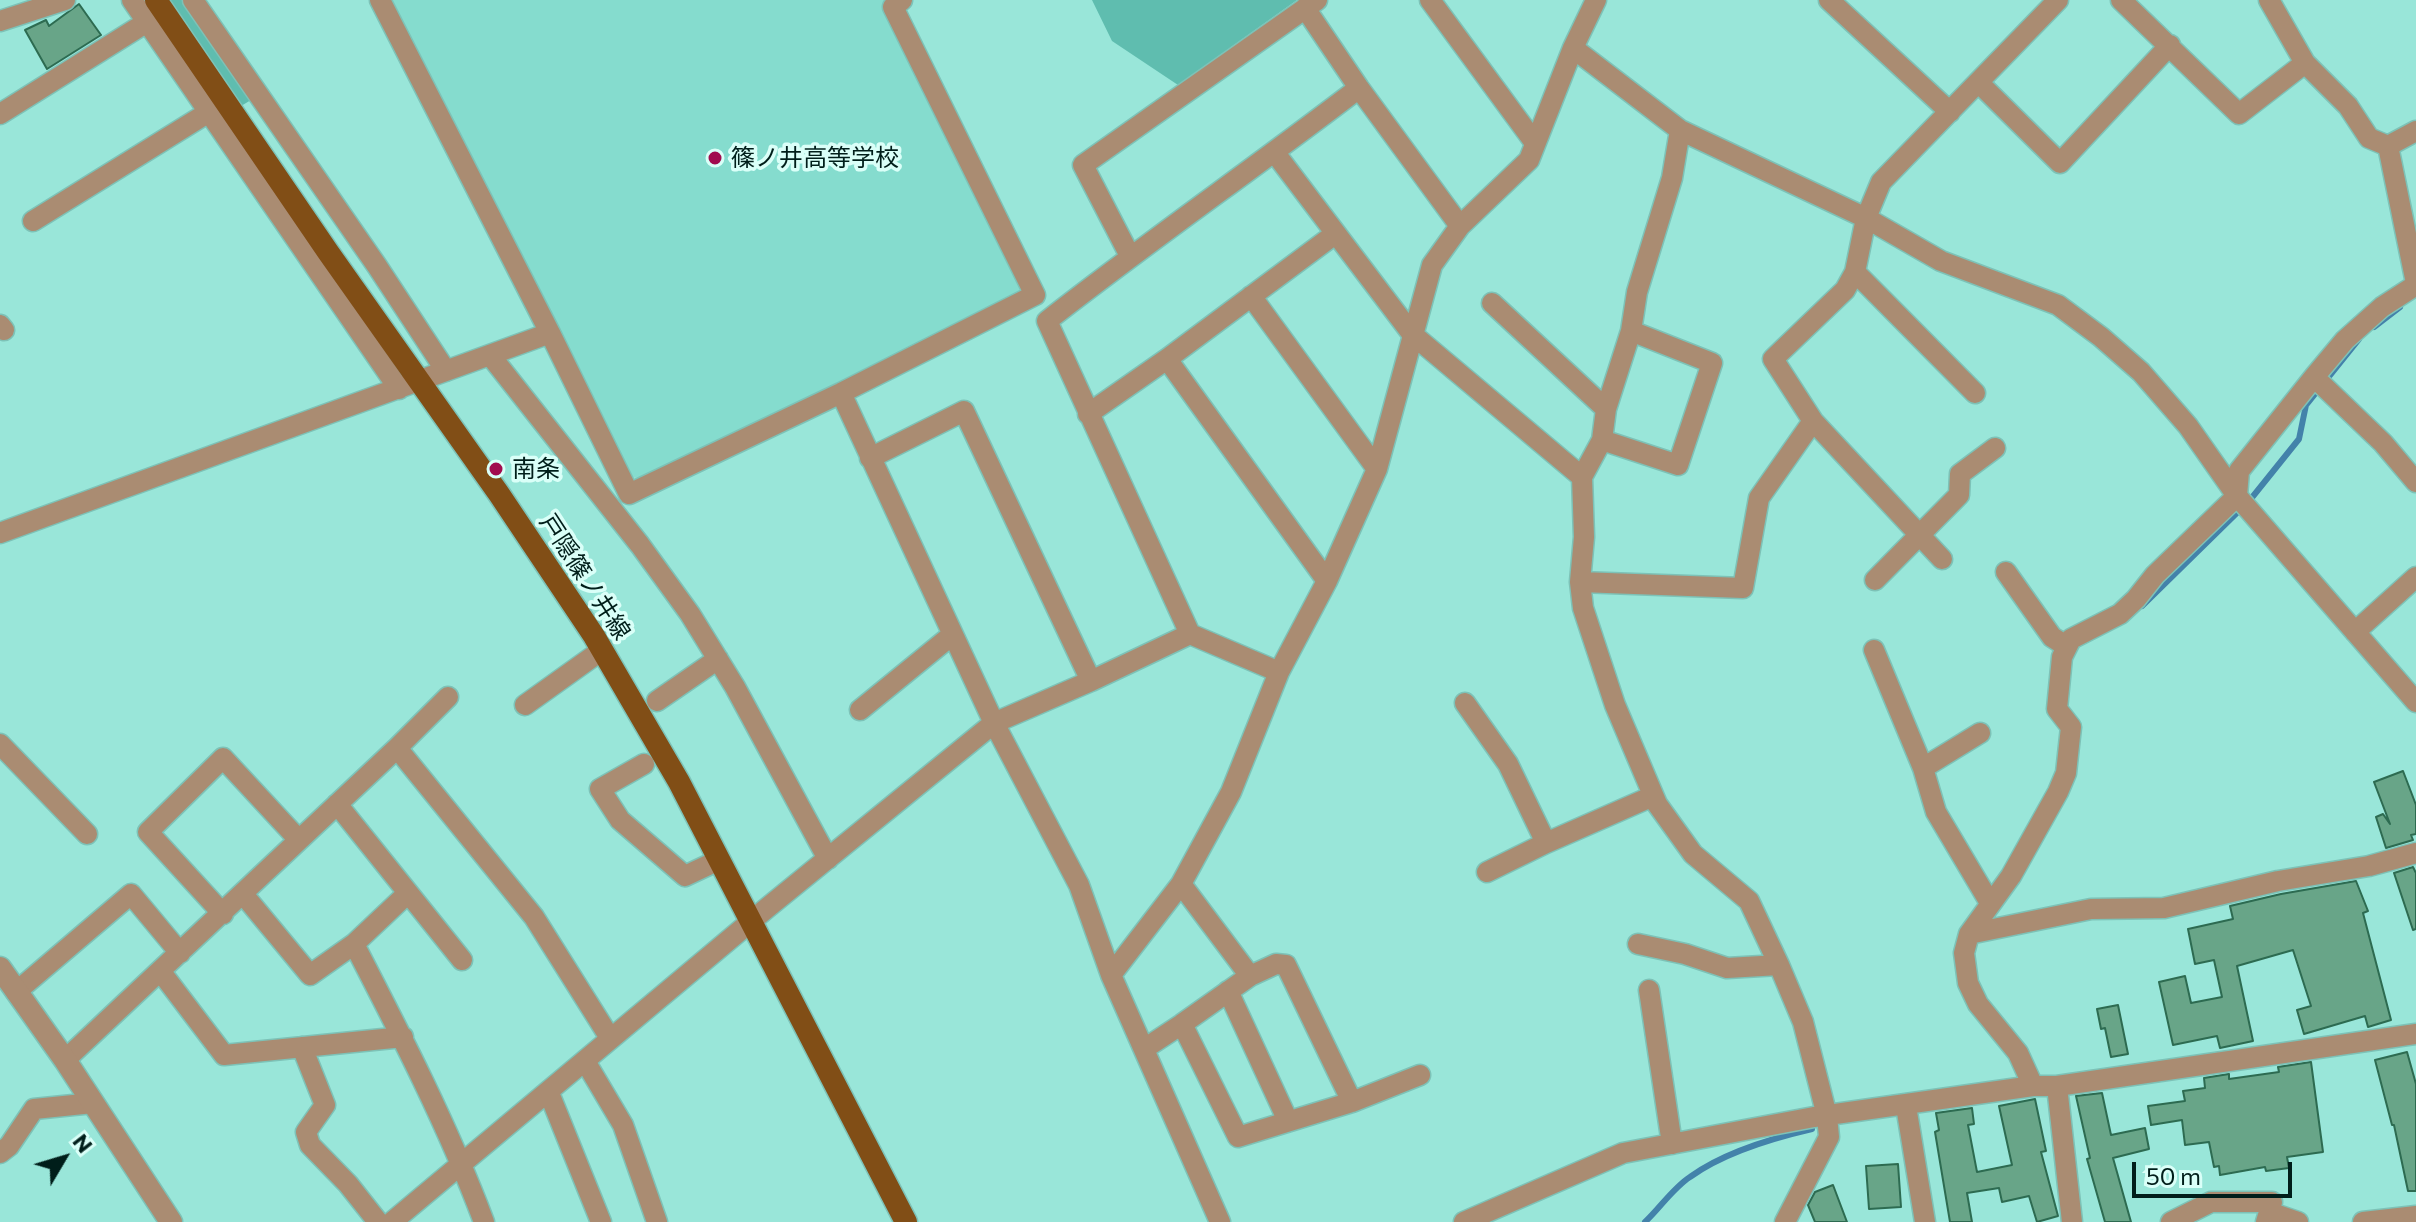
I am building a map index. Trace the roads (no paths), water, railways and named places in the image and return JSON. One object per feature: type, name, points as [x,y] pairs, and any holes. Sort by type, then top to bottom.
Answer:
[{"type":"main road","name":"戸隠篠ノ井線","points":[[156,0],[234,113],[409,385],[515,517],[602,650],[679,782],[906,1222]]},
{"type":"street","points":[[0,21],[65,0]]},
{"type":"street","points":[[132,0],[209,112],[409,385]]},
{"type":"street","points":[[193,0],[446,371]]},
{"type":"street","points":[[380,0],[629,494]]},
{"type":"street","points":[[611,508],[629,494],[841,393],[1035,295],[893,7],[902,0]]},
{"type":"street","points":[[1430,0],[1535,143]]},
{"type":"street","points":[[1111,975],[1181,884],[1231,792],[1279,672],[1327,581],[1377,469],[1432,265],[1460,226],[1529,160],[1573,48],[1596,0]]},
{"type":"street","points":[[1829,0],[1950,112]]},
{"type":"street","points":[[1942,559],[1813,421],[1773,359],[1845,290],[1855,272],[1866,218],[1881,182],[2058,0]]},
{"type":"street","points":[[2121,0],[2239,114],[2305,63]]},
{"type":"street","points":[[2269,0],[2305,63],[2348,106],[2369,138],[2388,146]]},
{"type":"street","points":[[1130,256],[1083,165],[1311,4],[1359,88],[1460,226]]},
{"type":"street","points":[[0,114],[147,22]]},
{"type":"street","points":[[1979,83],[2060,163],[2170,45]]},
{"type":"street","points":[[1573,48],[1680,130],[1866,218],[1941,261],[2058,305],[2101,337],[2141,372],[2188,426],[2244,503],[2416,702]]},
{"type":"street","points":[[1279,672],[1190,634],[1047,321],[1130,256],[1275,153],[1359,88]]},
{"type":"street","points":[[33,221],[209,112]]},
{"type":"street","points":[[1680,130],[1672,178],[1637,292],[1631,331],[1606,409],[1602,440],[1582,477],[1584,537],[1580,582],[1583,608],[1615,705],[1653,796],[1693,854],[1749,901],[1803,1022],[1827,1116],[1829,1137],[1785,1222]]},
{"type":"street","points":[[2388,146],[2416,131]]},
{"type":"street","points":[[2244,503],[2239,471],[2319,382],[2345,340],[2382,307],[2416,284],[2388,146]]},
{"type":"street","points":[[1275,153],[1412,334],[1582,477]]},
{"type":"street","points":[[1088,414],[1335,234]]},
{"type":"street","points":[[1855,272],[1975,393]]},
{"type":"street","points":[[1251,296],[1377,469]]},
{"type":"street","points":[[1492,303],[1606,409]]},
{"type":"street","points":[[1602,440],[1678,465],[1712,363],[1631,331]]},
{"type":"street","points":[[0,533],[550,333]]},
{"type":"street","points":[[490,355],[690,614],[828,859]]},
{"type":"street","points":[[1167,359],[1327,581]]},
{"type":"street","points":[[2319,382],[2383,443],[2416,482]]},
{"type":"street","points":[[841,393],[994,723],[1079,885],[1111,975],[1220,1222]]},
{"type":"street","points":[[870,458],[964,411],[1091,681]]},
{"type":"street","points":[[1580,582],[1743,588],[1759,498],[1813,421]]},
{"type":"street","points":[[1875,580],[1959,495],[1960,474],[1995,448]]},
{"type":"street","points":[[2033,1086],[2018,1053],[1978,1004],[1968,983],[1964,953],[1969,934],[2011,876],[2066,773],[2071,727],[2057,709],[2062,657],[2071,639],[2120,614],[2155,575],[2244,503]]},
{"type":"street","points":[[2006,572],[2052,637],[2066,646]]},
{"type":"street","points":[[2355,632],[2416,577]]},
{"type":"street","points":[[392,1222],[751,921],[994,723],[1190,634]]},
{"type":"street","points":[[860,710],[952,635]]},
{"type":"street","points":[[525,705],[602,650]]},
{"type":"street","points":[[1874,650],[1923,768],[1936,812],[1990,903]]},
{"type":"street","points":[[657,701],[718,659]]},
{"type":"street","points":[[65,1060],[223,914],[448,697]]},
{"type":"street","points":[[1465,703],[1508,764],[1546,843]]},
{"type":"street","points":[[1923,768],[1980,733]]},
{"type":"street","points":[[0,744],[87,834]]},
{"type":"street","points":[[397,748],[534,917],[610,1038]]},
{"type":"street","points":[[223,914],[148,832],[201,779],[223,758],[299,840]]},
{"type":"street","points":[[644,764],[600,789],[620,820],[685,876],[719,860]]},
{"type":"street","points":[[1487,872],[1653,796]]},
{"type":"street","points":[[337,804],[462,960]]},
{"type":"street","points":[[1969,934],[2091,909],[2164,908],[2278,881],[2369,866],[2416,853]]},
{"type":"street","points":[[1181,884],[1250,976]]},
{"type":"street","points":[[243,894],[310,975],[354,944],[408,893]]},
{"type":"street","points":[[16,992],[131,894],[180,953]]},
{"type":"street","points":[[354,944],[403,1037],[462,1165],[484,1222]]},
{"type":"street","points":[[1638,944],[1685,954],[1727,968],[1779,965]]},
{"type":"street","points":[[1144,1049],[1250,976],[1276,964],[1286,965],[1352,1102]]},
{"type":"street","points":[[0,968],[65,1060],[171,1222]]},
{"type":"street","points":[[161,972],[224,1055],[403,1037]]},
{"type":"street","points":[[1649,990],[1672,1144]]},
{"type":"street","points":[[1228,991],[1288,1121]]},
{"type":"street","points":[[1182,1024],[1238,1137],[1352,1102],[1420,1075]]},
{"type":"street","points":[[1464,1222],[1623,1153],[1827,1116],[2416,1034]]},
{"type":"street","points":[[302,1047],[325,1105],[306,1132],[310,1145],[348,1184],[378,1222]]},
{"type":"street","points":[[585,1061],[623,1125],[657,1222]]},
{"type":"street","points":[[2057,1086],[2072,1222]]},
{"type":"street","points":[[549,1093],[601,1222]]},
{"type":"street","points":[[0,1153],[9,1146],[34,1109],[93,1103]]},
{"type":"street","points":[[1906,1106],[1925,1222]]},
{"type":"street","points":[[2171,1222],[2211,1202],[2272,1202],[2267,1217],[2298,1222]]},
{"type":"street","points":[[2363,1222],[2416,1216]]},
{"type":"waterway","points":[[2374,327],[2400,307]]},
{"type":"waterway","points":[[2142,606],[2250,500],[2299,439],[2306,405],[2359,339]]},
{"type":"waterway","points":[[1645,1222],[1678,1187],[1703,1168],[1749,1147],[1812,1129]]},
{"type":"place","name":"篠ノ井高等学校","points":[[715,158]]},
{"type":"place","name":"南条","points":[[496,469]]}]
